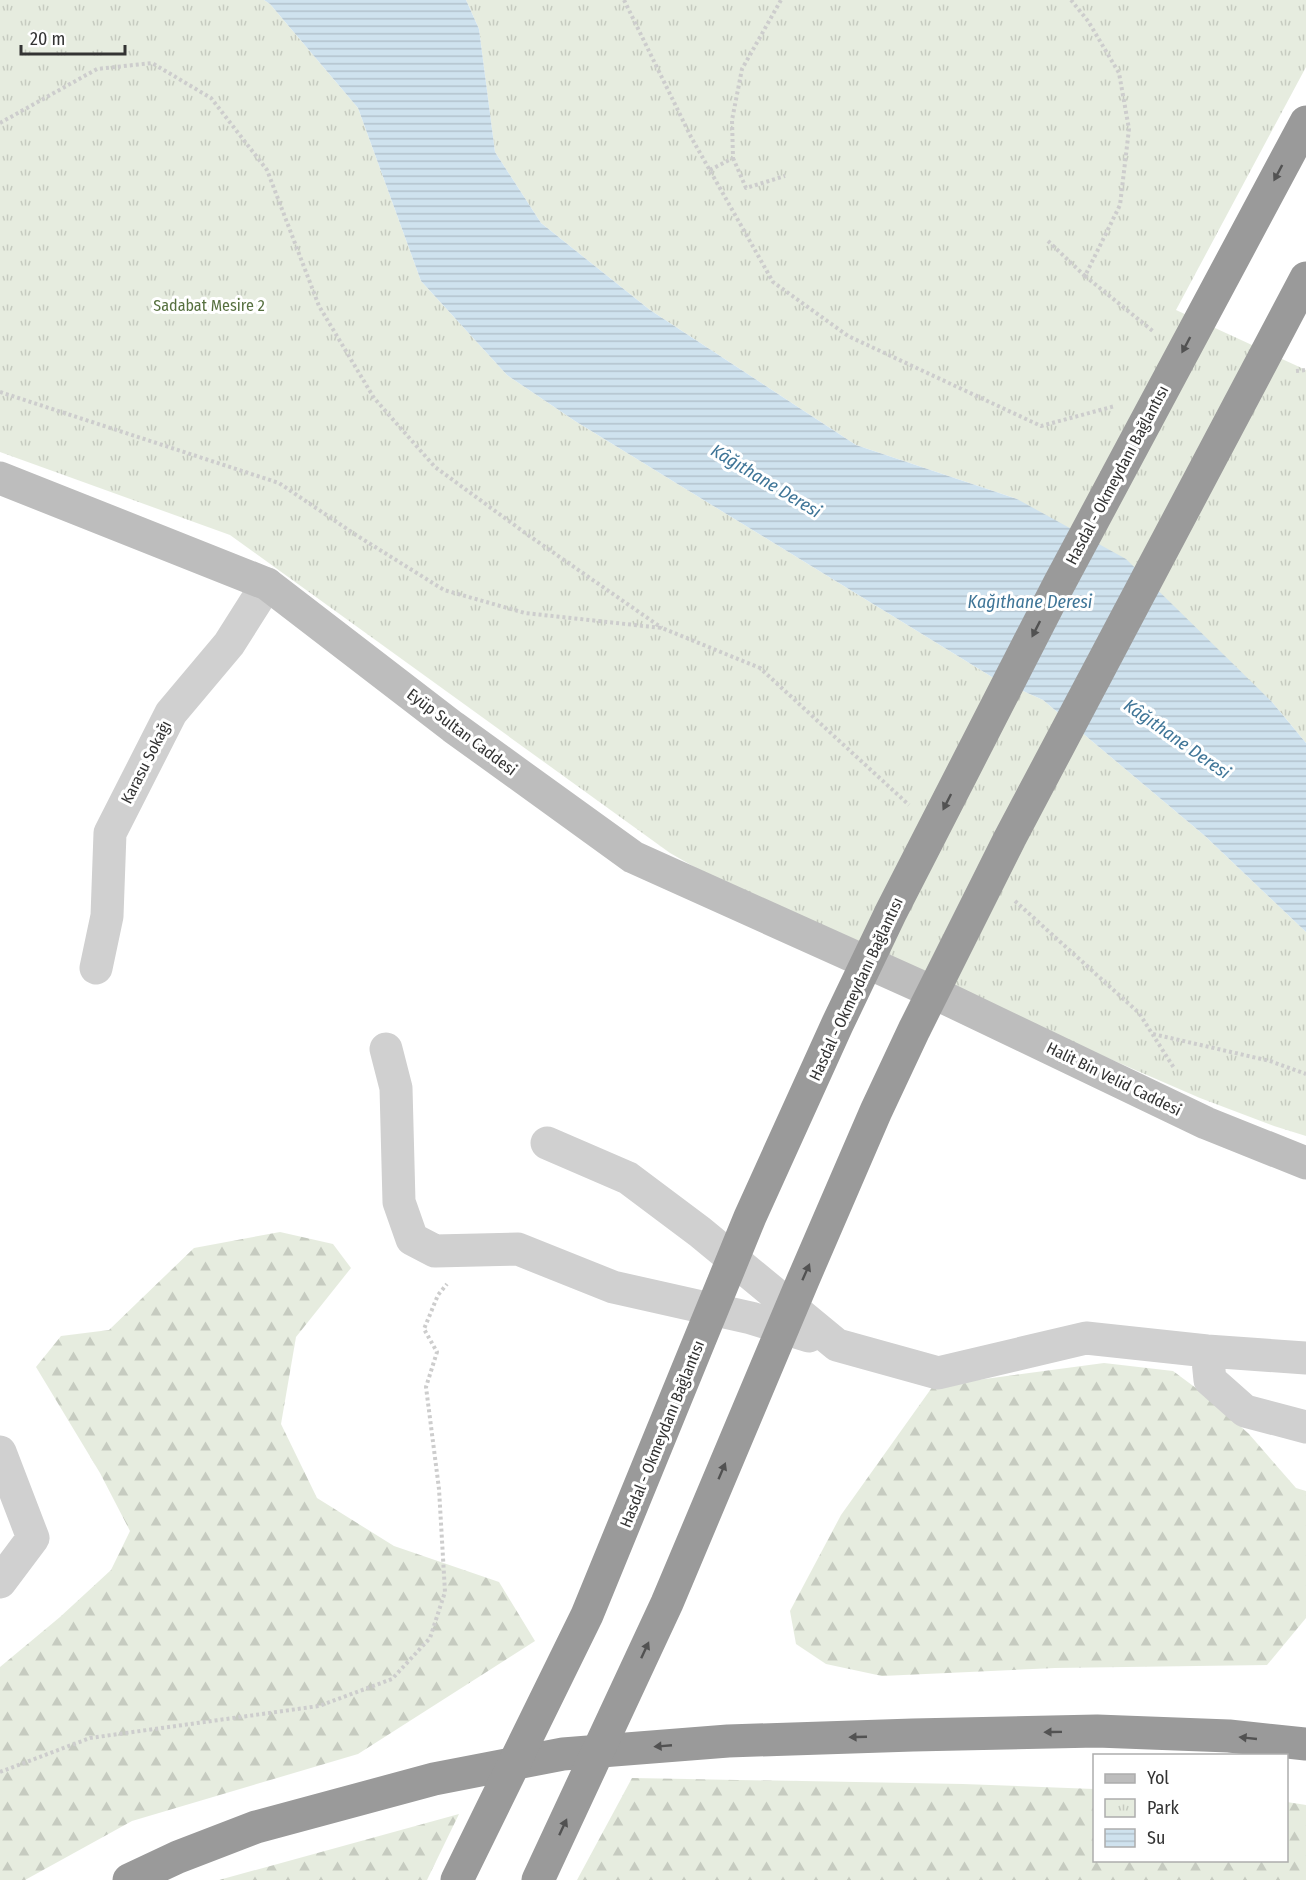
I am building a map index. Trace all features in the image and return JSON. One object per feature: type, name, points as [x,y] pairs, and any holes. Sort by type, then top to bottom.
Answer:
[{"type":"highway","name":"Hasdal - Okmeydanı Bağlantısı","points":[[457,1880],[587,1615],[750,1217],[891,912],[1059,584],[1306,122]]},
{"type":"highway","points":[[538,1880],[666,1603],[802,1280],[914,1030],[1010,838],[1306,278]]},
{"type":"highway","points":[[129,1880],[178,1857],[256,1827],[434,1779],[563,1754],[728,1741],[1097,1731],[1229,1736],[1306,1744]]},
{"type":"main road","name":"Eyüp Sultan Caddesi","points":[[0,478],[267,584],[453,727],[633,857],[924,988]]},
{"type":"main road","name":"Halit Bin Velid Caddesi","points":[[924,988],[1206,1123],[1306,1163]]},
{"type":"street","name":"Karasu Sokağı","points":[[96,968],[107,916],[110,833],[171,713],[229,644],[267,584]]},
{"type":"street","points":[[386,1049],[396,1088],[399,1202],[412,1239],[435,1251],[518,1249],[613,1287],[751,1318],[837,1345],[938,1372],[1086,1338],[1207,1351],[1306,1358]]},
{"type":"street","points":[[547,1143],[628,1178],[700,1232],[837,1345]]},
{"type":"street","points":[[1207,1351],[1210,1380],[1245,1412],[1306,1426]]},
{"type":"street","points":[[0,1452],[33,1538],[0,1582]]},
{"type":"path","points":[[624,0],[710,170],[773,282],[848,336],[1041,426],[1121,405]]},
{"type":"path","points":[[781,0],[742,69],[732,120],[733,158],[747,188],[785,176]]},
{"type":"path","points":[[1071,0],[1088,21],[1119,73],[1129,129],[1120,205],[1085,276]]},
{"type":"path","points":[[0,123],[97,69],[152,63],[211,98],[267,170],[319,306],[374,398],[435,467],[662,628],[760,668],[912,808]]},
{"type":"path","points":[[710,170],[733,158]]},
{"type":"path","points":[[1048,241],[1085,276],[1159,336]]},
{"type":"path","points":[[1294,371],[1306,370]]},
{"type":"path","points":[[0,392],[279,483],[444,590],[525,614],[662,628]]},
{"type":"path","points":[[1008,895],[1139,1013],[1177,1074]]},
{"type":"path","points":[[1152,1034],[1270,1061],[1306,1074]]},
{"type":"path","points":[[0,1772],[90,1738],[319,1706],[392,1679],[430,1638],[445,1592],[439,1489],[426,1387],[437,1352],[424,1329],[438,1295],[472,1249]]},
{"type":"green space","name":"Sadabat Mesire 2","points":[[0,0],[264,0],[270,4],[358,108],[421,281],[507,375],[575,421],[992,677],[1043,700],[1205,836],[1306,932],[1306,1136],[1200,1098],[780,916],[670,853],[230,535],[0,452]]},
{"type":"green space","points":[[466,0],[1306,0],[1306,67],[1176,310],[1306,370],[1306,743],[1272,702],[1017,499],[856,445],[650,310],[541,223],[495,152],[479,29]]},
{"type":"green space","points":[[280,1232],[333,1244],[351,1268],[296,1337],[281,1424],[317,1498],[394,1546],[499,1582],[535,1641],[358,1754],[132,1821],[25,1880],[0,1880],[0,1667],[60,1617],[111,1570],[130,1531],[100,1473],[36,1367],[61,1336],[109,1330],[194,1248]]},
{"type":"green space","points":[[1104,1363],[1173,1371],[1204,1394],[1249,1434],[1296,1488],[1306,1491],[1306,1618],[1267,1665],[1055,1668],[882,1676],[826,1664],[796,1644],[790,1611],[841,1515],[933,1386]]},
{"type":"green space","points":[[632,1778],[963,1784],[1093,1789],[1093,1862],[1288,1862],[1288,1802],[1306,1805],[1306,1880],[577,1880]]},
{"type":"green space","points":[[459,1814],[427,1880],[219,1880]]},
{"type":"water","name":"Kağıthane Deresi","points":[[264,0],[466,0],[479,29],[495,152],[541,223],[650,310],[856,445],[1017,499],[1126,559],[1272,702],[1306,743],[1306,932],[1205,836],[1043,700],[992,677],[575,421],[507,375],[421,281],[358,108],[270,4]]},
{"type":"water label","name":"Kâğıthane Deresi","points":[[766,481]]},
{"type":"water label","name":"Kâğıthane Deresi","points":[[1177,739]]}]
